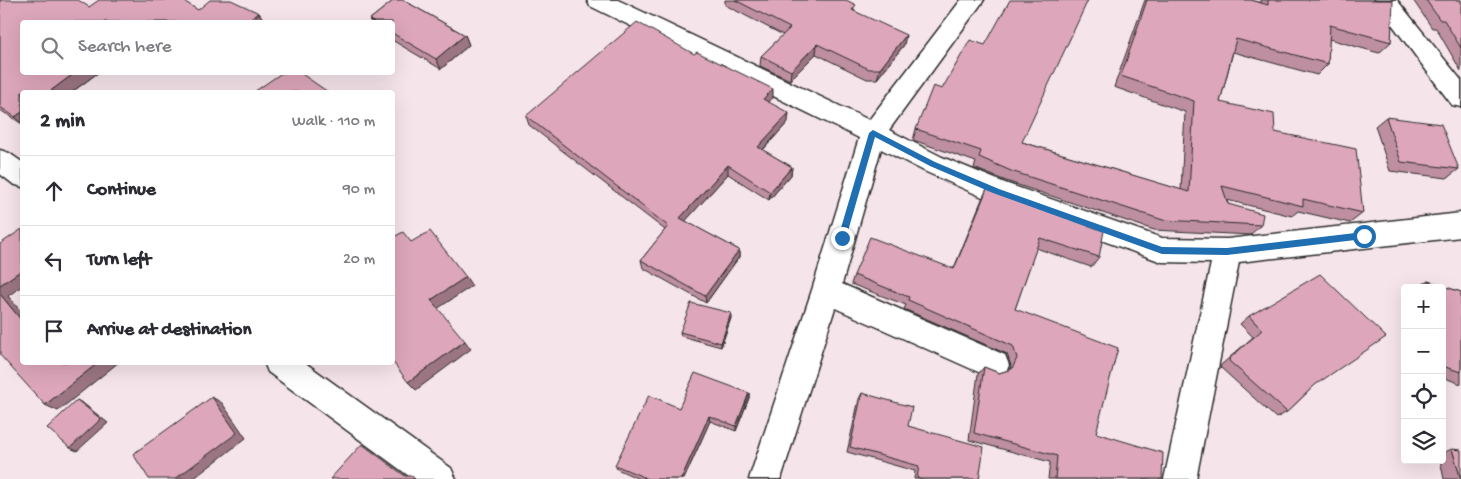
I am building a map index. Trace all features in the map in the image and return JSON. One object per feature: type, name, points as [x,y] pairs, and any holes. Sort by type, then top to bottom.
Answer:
[{"type":"street","points":[[598,0],[873,133],[932,164],[996,191],[1162,250],[1227,251],[1461,225]]},
{"type":"street","points":[[765,479],[826,290],[873,133],[973,0]]},
{"type":"street","points":[[1385,0],[1461,98]]},
{"type":"street","points":[[0,160],[20,175]]},
{"type":"street","points":[[1180,479],[1227,251]]},
{"type":"street","points":[[826,290],[994,364]]},
{"type":"street","points":[[283,365],[440,479]]},
{"type":"building","points":[[0,0],[78,0],[89,7],[99,0],[182,0],[198,10],[210,0],[231,0],[259,13],[250,20],[20,20],[20,75],[72,75],[52,90],[20,90],[20,113],[15,117],[0,107]]},
{"type":"building","points":[[394,0],[403,0],[465,35],[436,59],[395,35],[395,20],[369,20]]},
{"type":"building","points":[[735,0],[846,0],[856,5],[852,10],[906,35],[880,69],[869,69],[817,44],[791,71],[761,56],[790,28]]},
{"type":"building","points":[[1010,0],[1088,0],[1022,142],[1189,192],[1194,101],[1121,76],[1147,0],[1251,0],[1268,5],[1268,0],[1392,0],[1391,42],[1330,25],[1328,64],[1236,39],[1220,102],[1274,114],[1275,132],[1356,149],[1363,213],[1303,199],[1303,206],[1222,186],[1228,204],[1263,214],[1261,225],[1163,220],[1011,171],[979,157],[981,151],[916,129],[933,86],[942,89],[970,40],[985,45]]},
{"type":"building","points":[[1426,0],[1461,0],[1461,48],[1444,20],[1440,20]]},
{"type":"building","points":[[637,22],[694,54],[697,52],[773,89],[763,99],[789,113],[758,147],[792,167],[770,192],[728,165],[680,218],[739,250],[705,296],[641,260],[668,226],[526,116]]},
{"type":"building","points":[[279,75],[303,75],[325,90],[257,90]]},
{"type":"building","points":[[1386,117],[1441,124],[1459,169],[1401,162]]},
{"type":"building","points":[[987,189],[1104,231],[1099,257],[1040,238],[1015,309],[1118,348],[1096,433],[1163,453],[1162,479],[1055,479],[1057,456],[974,433],[984,367],[999,373],[1012,369],[1017,358],[1013,346],[908,300],[909,297],[854,275],[870,237],[954,269]]},
{"type":"building","points":[[20,230],[20,271],[0,285],[0,244]]},
{"type":"building","points":[[430,231],[466,277],[431,300],[465,341],[408,382],[395,365],[395,236],[403,232],[411,242]]},
{"type":"building","points":[[1320,274],[1386,337],[1315,385],[1287,412],[1229,361],[1230,358],[1262,330],[1249,316]]},
{"type":"building","points":[[1446,287],[1461,292],[1461,372],[1446,367]]},
{"type":"building","points":[[0,294],[20,319],[20,365],[95,365],[45,405],[0,355]]},
{"type":"building","points":[[691,303],[731,313],[721,343],[680,332]]},
{"type":"building","points":[[695,373],[749,393],[736,426],[709,416],[681,479],[648,479],[615,465],[649,395],[679,408]]},
{"type":"building","points":[[862,393],[912,407],[908,426],[984,447],[979,479],[920,479],[917,478],[919,466],[850,447]]},
{"type":"building","points":[[212,397],[237,433],[175,479],[149,479],[133,454]]},
{"type":"building","points":[[77,400],[101,419],[70,448],[47,428]]},
{"type":"building","points":[[362,444],[405,476],[412,476],[415,479],[330,479]]},
{"type":"building","points":[[1452,449],[1461,450],[1461,479]]},
{"type":"route","points":[[842,238],[873,133],[932,164],[996,191],[1162,250],[1227,251],[1364,236]]}]
